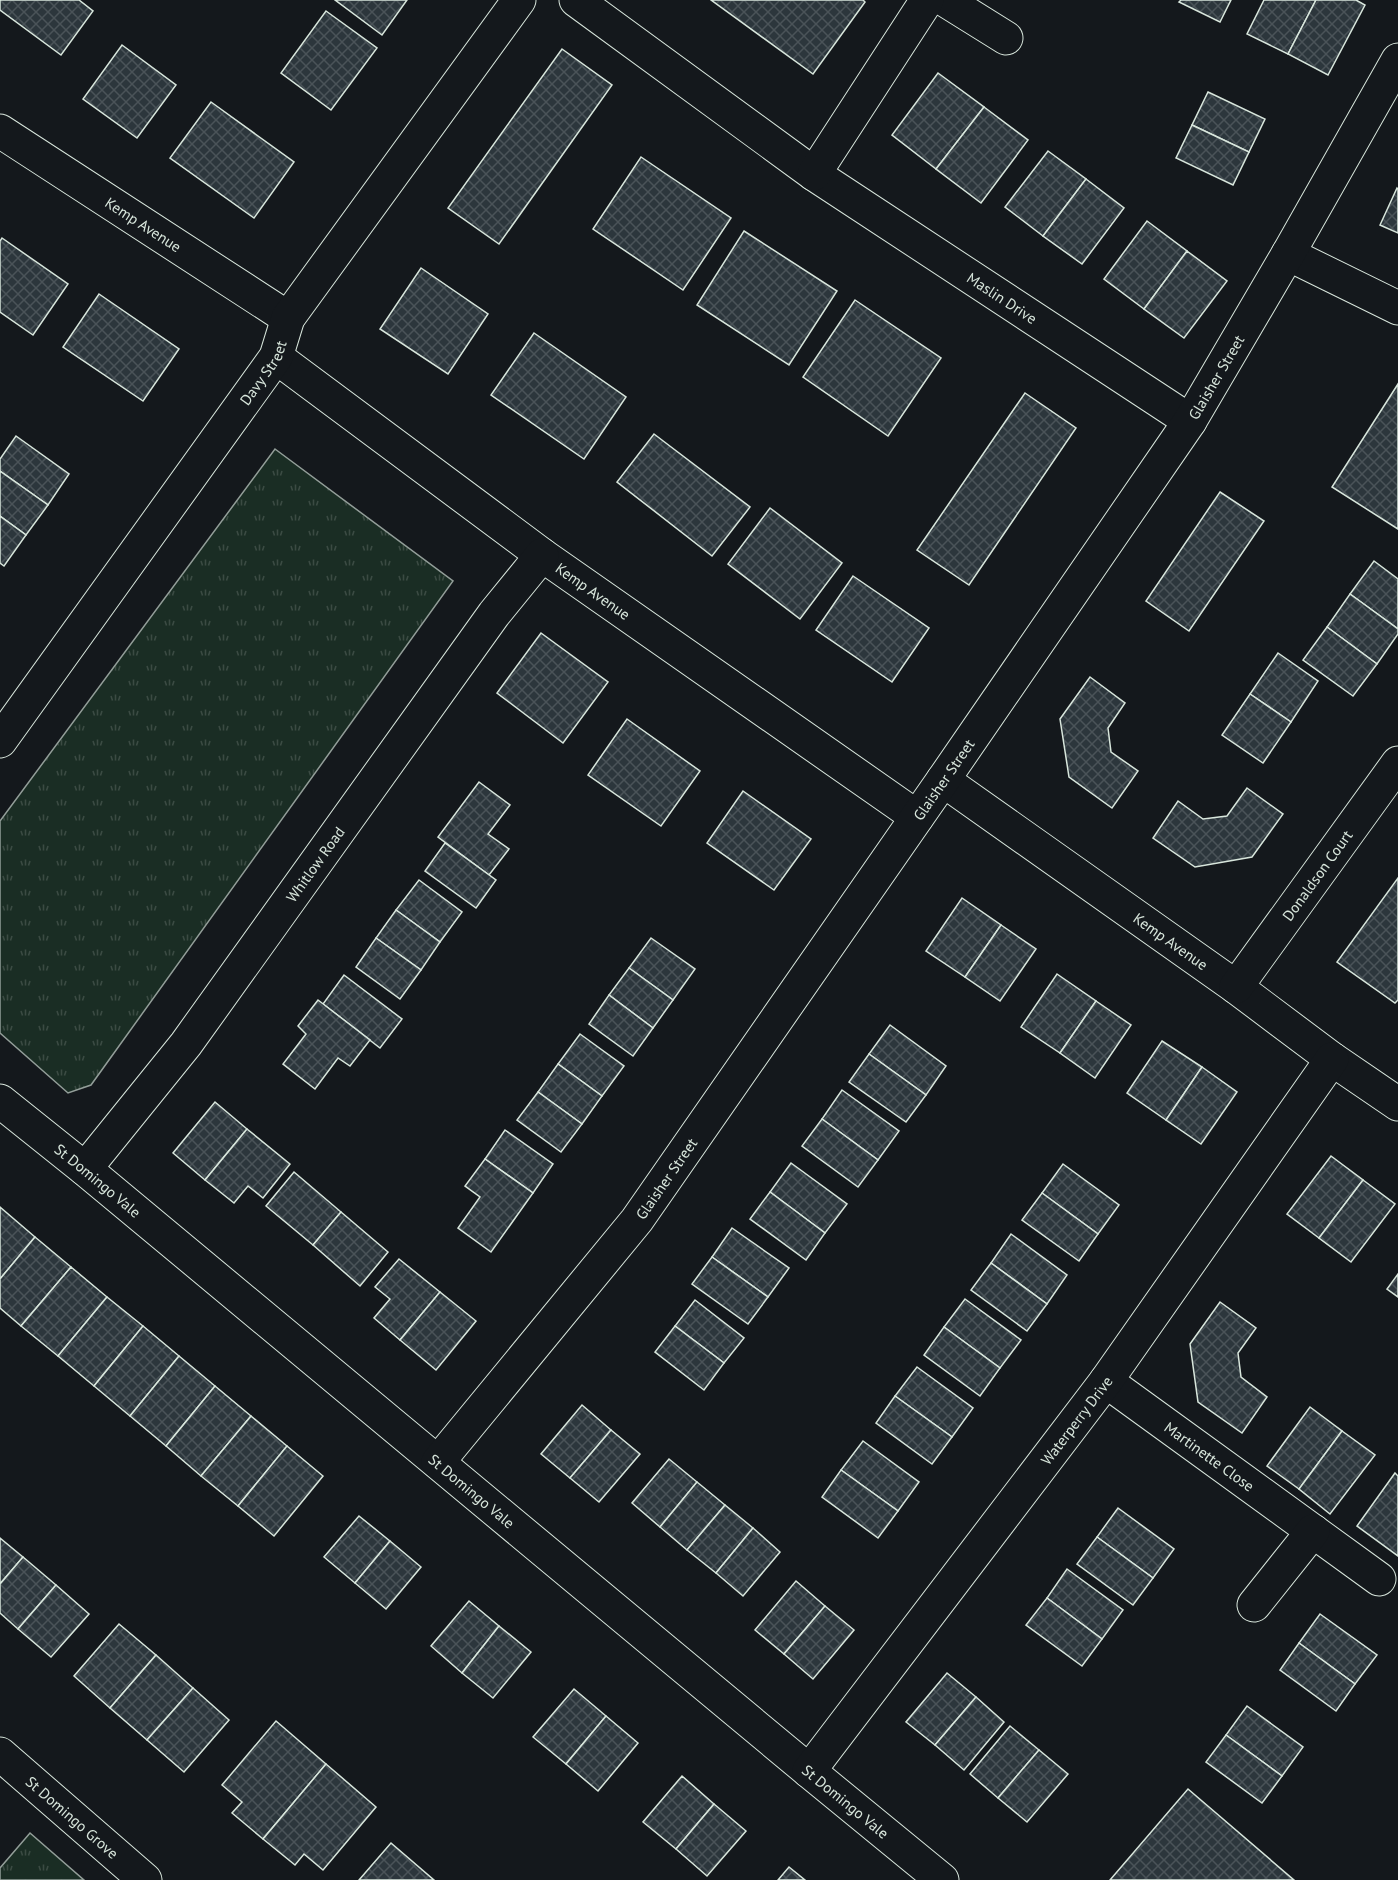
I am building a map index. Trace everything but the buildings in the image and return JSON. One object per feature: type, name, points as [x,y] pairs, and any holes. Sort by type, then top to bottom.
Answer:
[{"type":"street","name":"Davy Street","points":[[0,741],[276,357],[288,318],[519,0]]},
{"type":"street","name":"Maslin Drive","points":[[576,0],[814,174],[1190,421]]},
{"type":"street","points":[[814,174],[927,0]]},
{"type":"street","points":[[945,0],[1006,38]]},
{"type":"street","name":"Glaisher Street","points":[[438,1462],[637,1220],[944,780],[1190,421],[1398,60]]},
{"type":"street","name":"Kemp Avenue","points":[[0,131],[288,318]]},
{"type":"street","points":[[1288,254],[1398,308]]},
{"type":"street","name":"Kemp Avenue","points":[[276,357],[542,555],[917,817]]},
{"type":"street","name":"Whitlow Road","points":[[85,1169],[186,1044],[494,614],[542,555]]},
{"type":"street","name":"Donaldson Court","points":[[1236,987],[1398,763]]},
{"type":"street","name":"Kemp Avenue","points":[[944,780],[1398,1104]]},
{"type":"street","name":"Waterperry Drive","points":[[809,1771],[1106,1381],[1332,1059]]},
{"type":"street","name":"St Domingo Vale","points":[[0,1101],[942,1880]]},
{"type":"street","name":"Martinette Close","points":[[1106,1381],[1379,1579]]},
{"type":"street","points":[[1254,1605],[1313,1531]]},
{"type":"street","name":"St Domingo Grove","points":[[0,1754],[145,1880]]},
{"type":"green space","points":[[275,449],[453,581],[91,1085],[68,1093],[0,1033],[0,821]]},
{"type":"green space","points":[[30,1833],[84,1880],[0,1880],[0,1868]]}]
